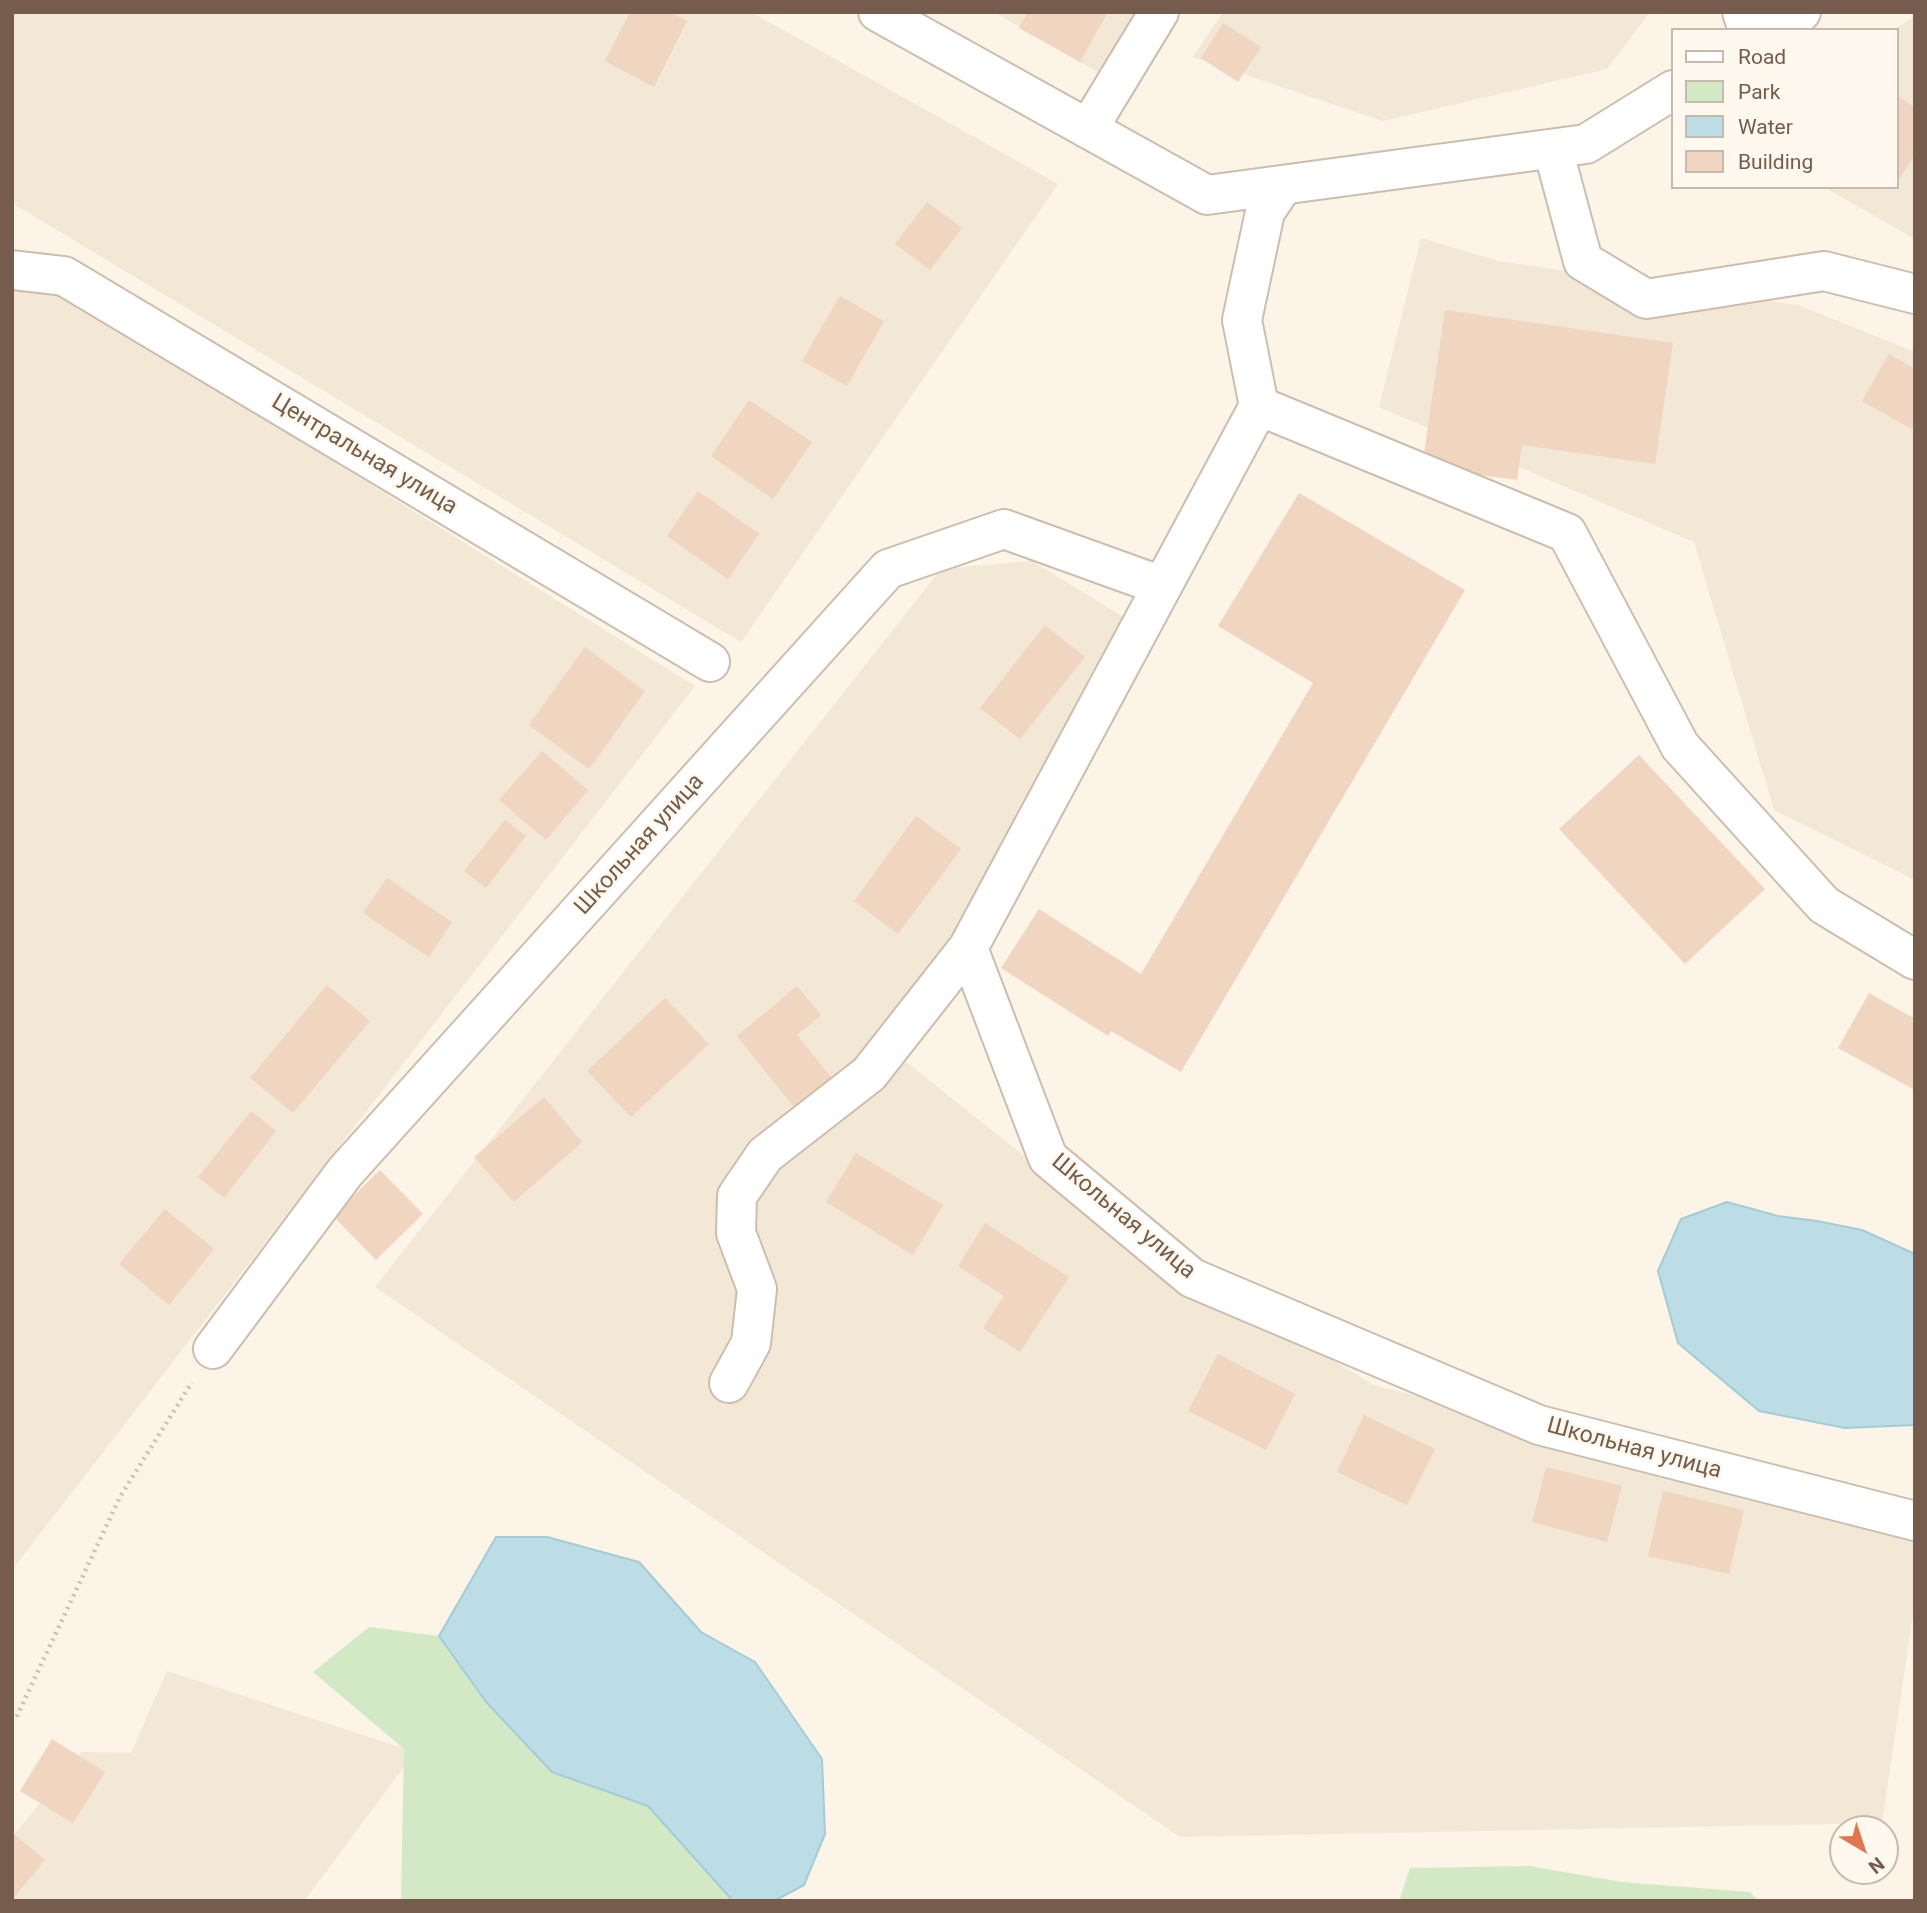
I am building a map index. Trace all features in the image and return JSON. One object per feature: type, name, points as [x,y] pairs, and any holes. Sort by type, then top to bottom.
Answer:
[{"type":"street","points":[[878,12],[1207,195],[1586,144],[1672,91]]},
{"type":"street","points":[[1088,129],[1159,12]]},
{"type":"street","points":[[1775,28],[1801,12]]},
{"type":"street","points":[[1553,149],[1583,261],[1646,299],[1824,271],[1915,294]]},
{"type":"street","points":[[729,1382],[751,1343],[757,1289],[736,1233],[737,1196],[765,1155],[869,1074],[968,948],[1259,406],[1242,320],[1265,212],[1283,185]]},
{"type":"street","name":"Центральная улица","points":[[12,270],[64,276],[710,662]]},
{"type":"street","points":[[1259,406],[1567,533],[1680,746],[1824,905],[1915,960]]},
{"type":"street","name":"Школьная улица","points":[[213,1349],[345,1172],[888,569],[1004,529],[1162,586]]},
{"type":"street","name":"Школьная улица","points":[[968,948],[1048,1158],[1192,1278],[1539,1425],[1915,1521]]},
{"type":"path","points":[[12,1721],[15,1720],[120,1497],[213,1349]]},
{"type":"shaded area","points":[[12,12],[751,12],[1058,184],[741,642],[12,203]]},
{"type":"shaded area","points":[[994,12],[1151,12],[1106,77]]},
{"type":"shaded area","points":[[1223,12],[1650,12],[1607,69],[1383,121],[1193,57]]},
{"type":"shaded area","points":[[1915,16],[1915,239],[1828,189],[1899,189],[1899,28],[1896,28]]},
{"type":"shaded area","points":[[1421,238],[1498,261],[1798,305],[1915,352],[1915,880],[1774,810],[1694,542],[1379,407]]},
{"type":"shaded area","points":[[12,262],[695,686],[12,1570]]},
{"type":"shaded area","points":[[1032,561],[1148,632],[901,1058],[1126,1237],[1374,1385],[1915,1527],[1915,1601],[1883,1815],[1829,1815],[1829,1824],[1180,1837],[375,1287],[941,569]]},
{"type":"shaded area","points":[[167,1671],[415,1752],[304,1901],[12,1901],[12,1837],[82,1752],[131,1753]]},
{"type":"green space","points":[[369,1627],[439,1636],[487,1703],[552,1772],[648,1806],[733,1901],[401,1901],[404,1749],[313,1672]]},
{"type":"green space","points":[[1529,1866],[1622,1882],[1750,1892],[1759,1901],[1399,1901],[1410,1868]]},
{"type":"water","points":[[1727,1202],[1778,1216],[1862,1230],[1915,1254],[1915,1425],[1845,1428],[1759,1411],[1678,1343],[1658,1271],[1681,1219]]},
{"type":"water","points":[[496,1537],[547,1537],[639,1562],[701,1632],[755,1662],[822,1759],[825,1834],[804,1885],[774,1901],[733,1901],[648,1806],[552,1772],[487,1703],[439,1636]]},
{"type":"building","points":[[630,12],[670,12],[687,21],[654,87],[605,61]]},
{"type":"building","points":[[1028,12],[1108,12],[1080,62],[1019,28]]},
{"type":"building","points":[[1223,23],[1261,47],[1238,82],[1201,58]]},
{"type":"building","points":[[1899,97],[1915,107],[1915,155],[1899,179]]},
{"type":"building","points":[[927,202],[962,228],[930,270],[895,244]]},
{"type":"building","points":[[840,296],[884,321],[847,386],[802,361]]},
{"type":"building","points":[[1445,310],[1673,343],[1655,464],[1522,445],[1517,480],[1422,467]]},
{"type":"building","points":[[1889,354],[1915,369],[1915,431],[1862,401]]},
{"type":"building","points":[[749,400],[812,442],[773,499],[711,456]]},
{"type":"building","points":[[698,491],[759,534],[728,579],[667,536]]},
{"type":"building","points":[[1299,493],[1465,590],[1181,1072],[1111,1031],[1108,1036],[1001,968],[1039,909],[1141,974],[1313,683],[1218,626]]},
{"type":"building","points":[[1045,625],[1085,657],[1020,739],[980,708]]},
{"type":"building","points":[[585,647],[645,691],[589,769],[529,725]]},
{"type":"building","points":[[542,751],[588,790],[546,840],[499,800]]},
{"type":"building","points":[[1639,755],[1765,889],[1685,964],[1559,829]]},
{"type":"building","points":[[916,816],[961,849],[898,934],[854,901]]},
{"type":"building","points":[[505,820],[526,836],[486,888],[464,871]]},
{"type":"building","points":[[387,878],[452,922],[429,957],[363,913]]},
{"type":"building","points":[[327,985],[370,1021],[293,1113],[250,1078]]},
{"type":"building","points":[[797,986],[821,1015],[797,1035],[839,1087],[802,1117],[737,1036]]},
{"type":"building","points":[[1869,993],[1915,1019],[1915,1090],[1838,1048]]},
{"type":"building","points":[[665,998],[709,1044],[631,1117],[587,1071]]},
{"type":"building","points":[[544,1097],[582,1142],[514,1202],[474,1157]]},
{"type":"building","points":[[251,1111],[276,1131],[224,1198],[198,1177]]},
{"type":"building","points":[[856,1153],[943,1205],[913,1255],[826,1202]]},
{"type":"building","points":[[380,1170],[423,1214],[376,1260],[333,1216]]},
{"type":"building","points":[[165,1209],[214,1249],[169,1305],[119,1264]]},
{"type":"building","points":[[985,1223],[1069,1277],[1020,1352],[983,1328],[1004,1296],[958,1266]]},
{"type":"building","points":[[1218,1354],[1295,1394],[1266,1450],[1188,1411]]},
{"type":"building","points":[[1364,1415],[1435,1449],[1407,1505],[1337,1472]]},
{"type":"building","points":[[1546,1467],[1622,1486],[1607,1542],[1532,1522]]},
{"type":"building","points":[[1663,1491],[1744,1510],[1729,1574],[1648,1556]]},
{"type":"building","points":[[52,1739],[105,1772],[73,1823],[20,1791]]},
{"type":"building","points":[[12,1832],[45,1860],[12,1900]]}]
